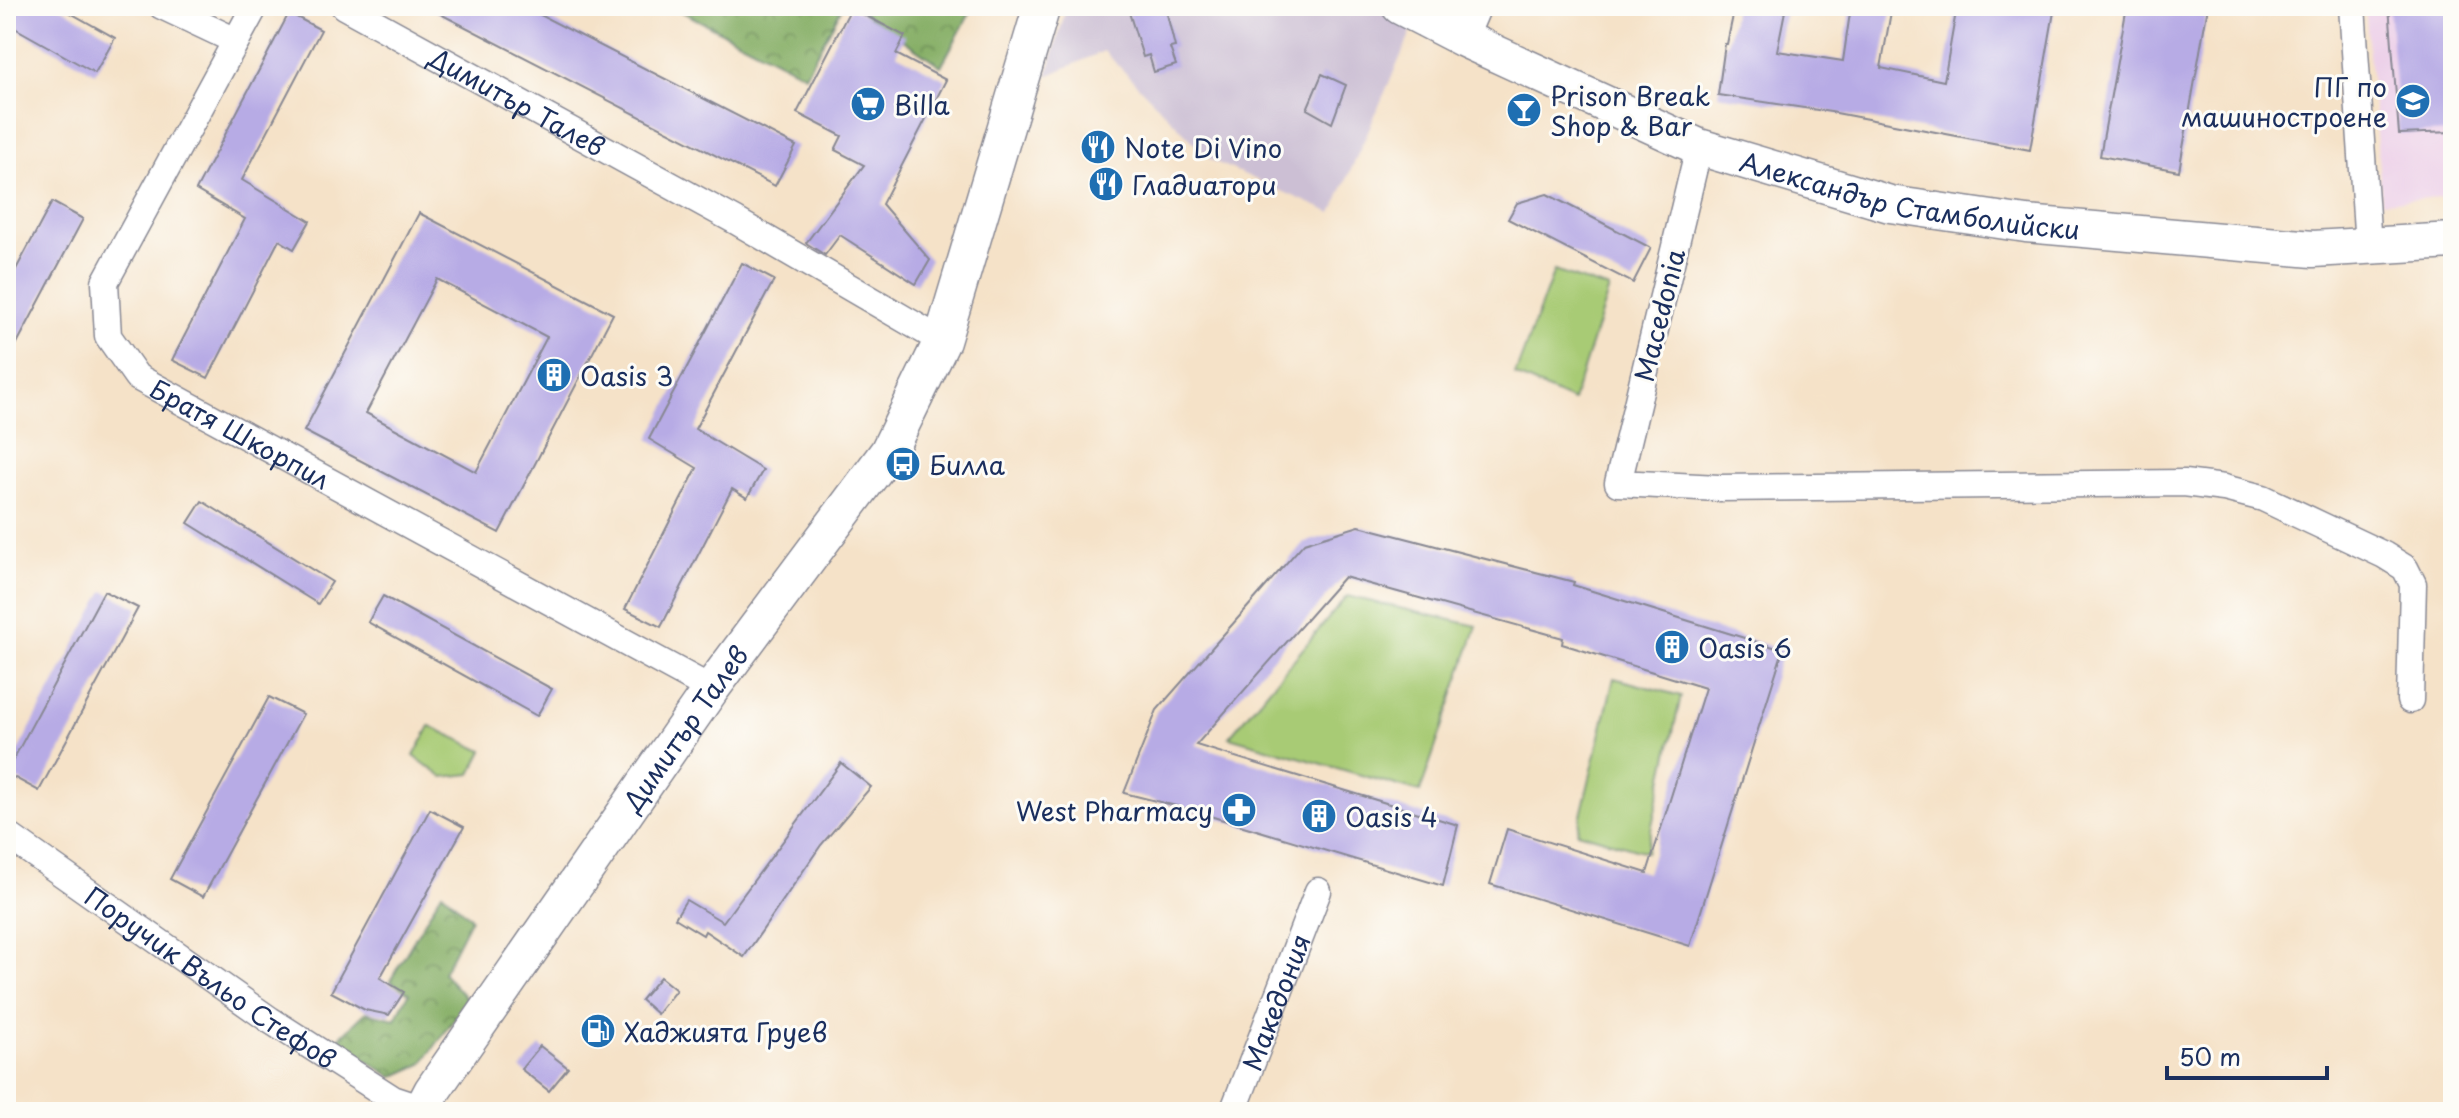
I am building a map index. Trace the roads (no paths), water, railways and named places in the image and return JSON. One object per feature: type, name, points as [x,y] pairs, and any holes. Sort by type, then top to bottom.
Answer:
[{"type":"street","points":[[162,6],[236,41]]},
{"type":"street","name":"Братя Шкорпил","points":[[255,6],[105,282],[108,336],[137,377],[711,689]]},
{"type":"street","name":"Димитър Талев","points":[[344,6],[736,221],[942,341]]},
{"type":"street","name":"Димитър Талев","points":[[422,1110],[432,1091],[711,689],[888,452],[942,341],[1042,6]]},
{"type":"street","name":"Александър Стамболийски","points":[[1400,6],[1464,39],[1699,147],[1890,204],[2011,222],[2313,249],[2453,241]]},
{"type":"street","points":[[1464,39],[1478,6]]},
{"type":"street","points":[[2352,6],[2368,246]]},
{"type":"street","name":"Macedonia","points":[[1699,147],[1618,483],[1719,488],[2184,483],[2224,488],[2263,498],[2405,568],[2413,584],[2410,700]]},
{"type":"street","name":"Поручик Въльо Стефов","points":[[6,834],[270,1020],[393,1099],[422,1110]]},
{"type":"street","name":"Македония","points":[[1233,1112],[1318,891]]},
{"type":"place","name":"ПГ по машиностроене","points":[[2413,101]]},
{"type":"place","name":"Billa","points":[[868,104]]},
{"type":"place","name":"Prison Break Shop & Bar","points":[[1524,110]]},
{"type":"place","name":"Note Di Vino","points":[[1098,147]]},
{"type":"place","name":"Гладиатори","points":[[1106,184]]},
{"type":"place","name":"Oasis 3","points":[[554,375]]},
{"type":"place","name":"Билла","points":[[903,464]]},
{"type":"place","name":"Oasis 6","points":[[1672,647]]},
{"type":"place","name":"West Pharmacy","points":[[1239,810]]},
{"type":"place","name":"Oasis 4","points":[[1319,816]]},
{"type":"place","name":"Хаджията Груев","points":[[598,1031]]}]
